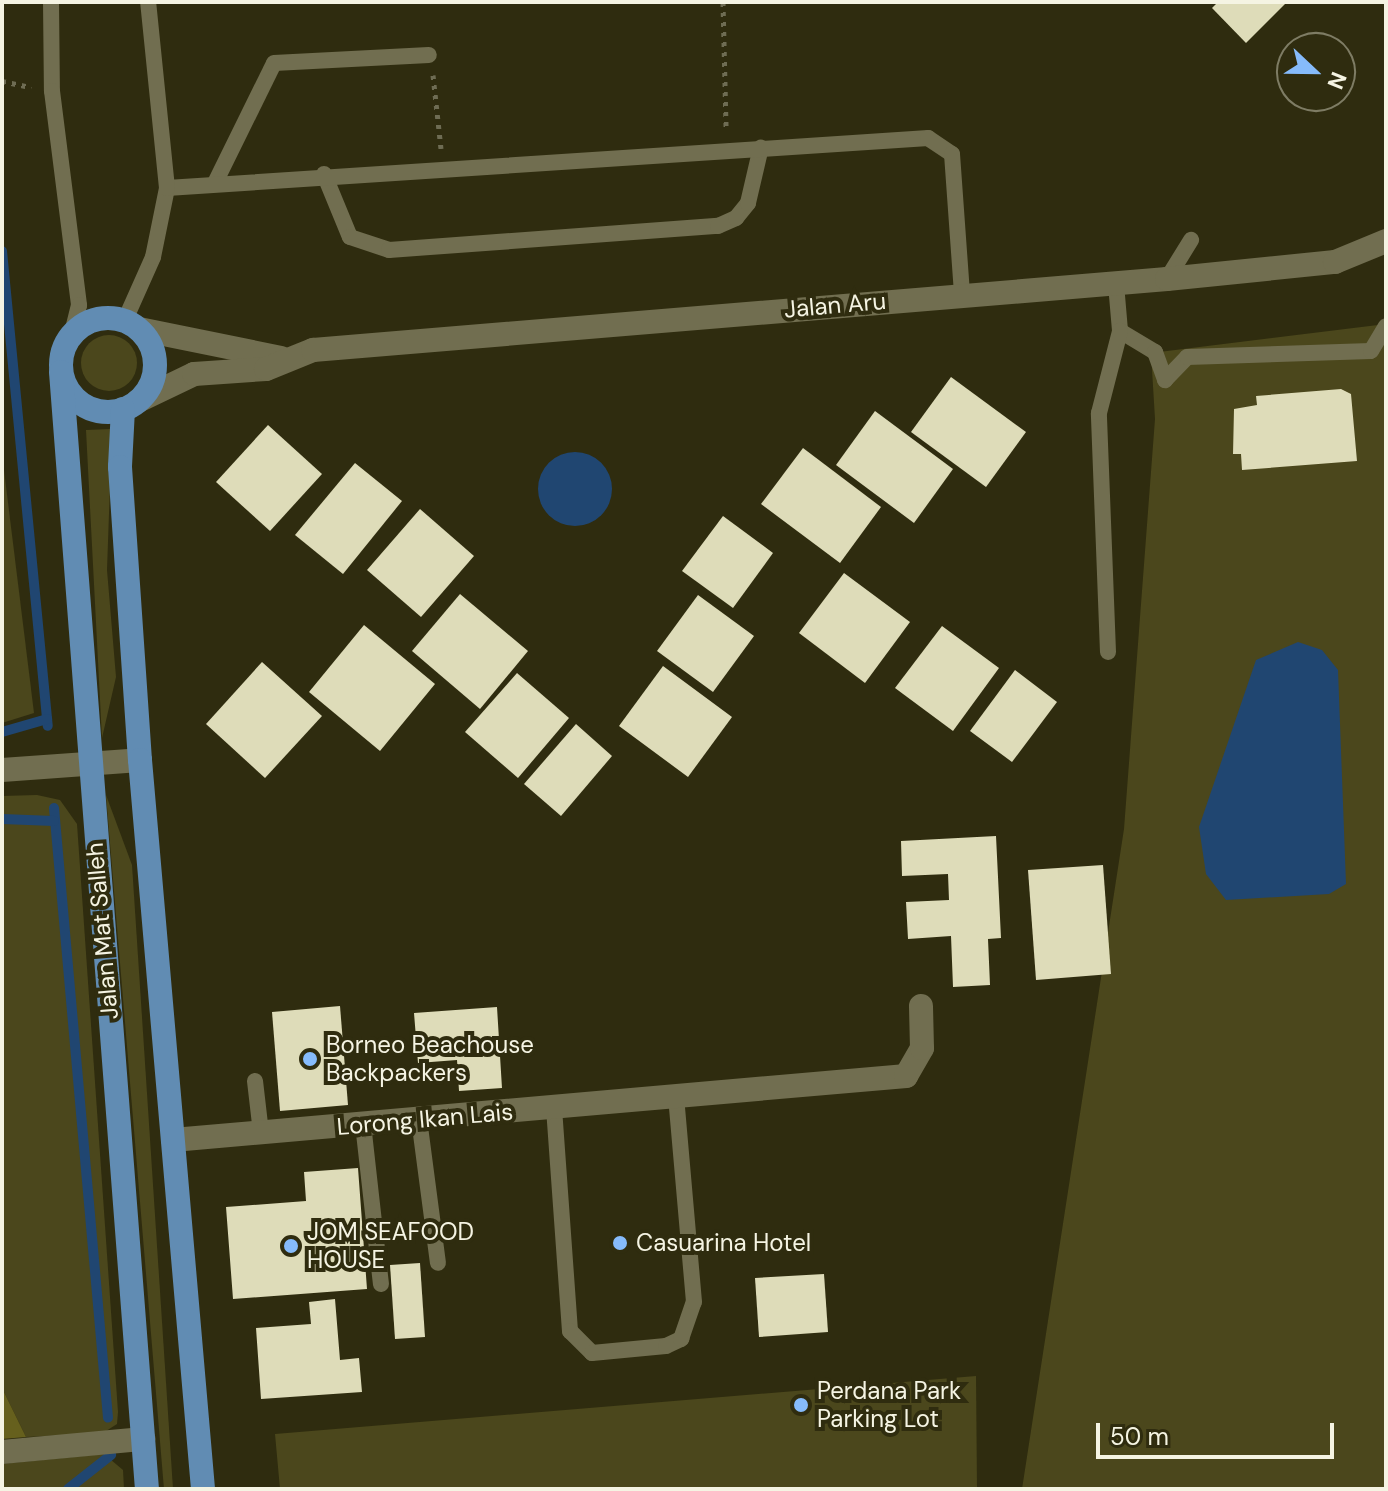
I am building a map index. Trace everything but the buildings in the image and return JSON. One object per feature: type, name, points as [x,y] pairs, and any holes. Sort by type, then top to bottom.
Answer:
[{"type":"main road","points":[[130,405],[83,405],[61,372],[72,334],[96,318],[132,324],[154,357],[148,389],[130,405],[120,467],[140,760],[203,1489]]},
{"type":"main road","name":"Jalan Mat Salleh","points":[[61,372],[147,1489]]},
{"type":"street","name":"Jalan Aru","points":[[132,324],[281,358],[1335,262],[1384,245]]},
{"type":"street","name":"Jalan Aru","points":[[130,405],[194,374],[266,369],[281,358]]},
{"type":"street","points":[[2,770],[140,760]]},
{"type":"street","name":"Lorong Ikan Lais","points":[[173,1140],[419,1119],[476,1104],[554,1108],[906,1076],[922,1048],[921,1006]]},
{"type":"street","points":[[2,1452],[143,1439]]},
{"type":"lane","points":[[51,2],[52,91],[79,305],[72,334]]},
{"type":"lane","points":[[132,324],[153,257],[167,188],[148,2]]},
{"type":"lane","points":[[216,181],[274,63],[429,55]]},
{"type":"lane","points":[[167,188],[216,181],[899,138],[942,144],[952,154],[962,295]]},
{"type":"lane","points":[[324,174],[350,237],[389,250],[718,226],[736,218],[748,203],[761,147]]},
{"type":"lane","points":[[1167,279],[1191,240]]},
{"type":"lane","points":[[1108,652],[1099,413],[1120,331],[1116,284]]},
{"type":"lane","points":[[1120,331],[1155,352],[1165,380],[1187,357],[1371,351],[1386,326]]},
{"type":"lane","points":[[255,1081],[261,1133]]},
{"type":"lane","points":[[554,1108],[570,1331],[592,1353],[652,1348],[681,1339],[694,1302],[676,1097]]},
{"type":"lane","points":[[419,1119],[438,1263]]},
{"type":"lane","points":[[363,1124],[381,1284]]},
{"type":"path","points":[[723,2],[727,150]]},
{"type":"path","points":[[439,102],[442,166]]},
{"type":"shaded area","points":[[1386,324],[1386,1489],[1022,1489],[1124,829],[1155,419],[1151,353]]},
{"type":"shaded area","points":[[109,335],[128,344],[137,363],[128,382],[109,391],[90,382],[81,363],[90,344]]},
{"type":"shaded area","points":[[112,429],[107,570],[116,677],[102,738],[86,430]]},
{"type":"shaded area","points":[[2,454],[34,713],[2,723]]},
{"type":"shaded area","points":[[37,795],[60,800],[77,824],[118,1412],[117,1424],[103,1433],[26,1437],[2,1388],[2,796]]},
{"type":"shaded area","points":[[106,795],[132,865],[173,1489],[164,1489]]},
{"type":"shaded area","name":"Perdana Park Parking Lot","points":[[976,1376],[977,1489],[280,1489],[275,1434]]},
{"type":"shaded area","points":[[2,1388],[26,1437],[2,1439]]},
{"type":"shaded area","points":[[104,1454],[123,1470],[124,1489],[2,1489],[2,1464]]},
{"type":"water","points":[[582,452],[602,462],[610,475],[610,503],[602,516],[589,524],[568,526],[548,516],[540,503],[538,482],[548,462],[561,454]]},
{"type":"water","points":[[1298,642],[1322,650],[1338,670],[1346,884],[1329,894],[1226,900],[1206,874],[1199,827],[1256,660]]},
{"type":"waterway","points":[[2,251],[48,726]]},
{"type":"waterway","points":[[2,732],[47,719]]},
{"type":"waterway","points":[[54,808],[108,1418]]},
{"type":"waterway","points":[[2,819],[54,821]]},
{"type":"waterway","points":[[68,1489],[111,1455]]},
{"type":"place","name":"Borneo Beachouse Backpackers","points":[[310,1059]]},
{"type":"place","name":"Casuarina Hotel","points":[[620,1243]]},
{"type":"place","name":"JOM SEAFOOD HOUSE","points":[[291,1246]]},
{"type":"place","name":"Perdana Park Parking Lot","points":[[801,1405]]}]
